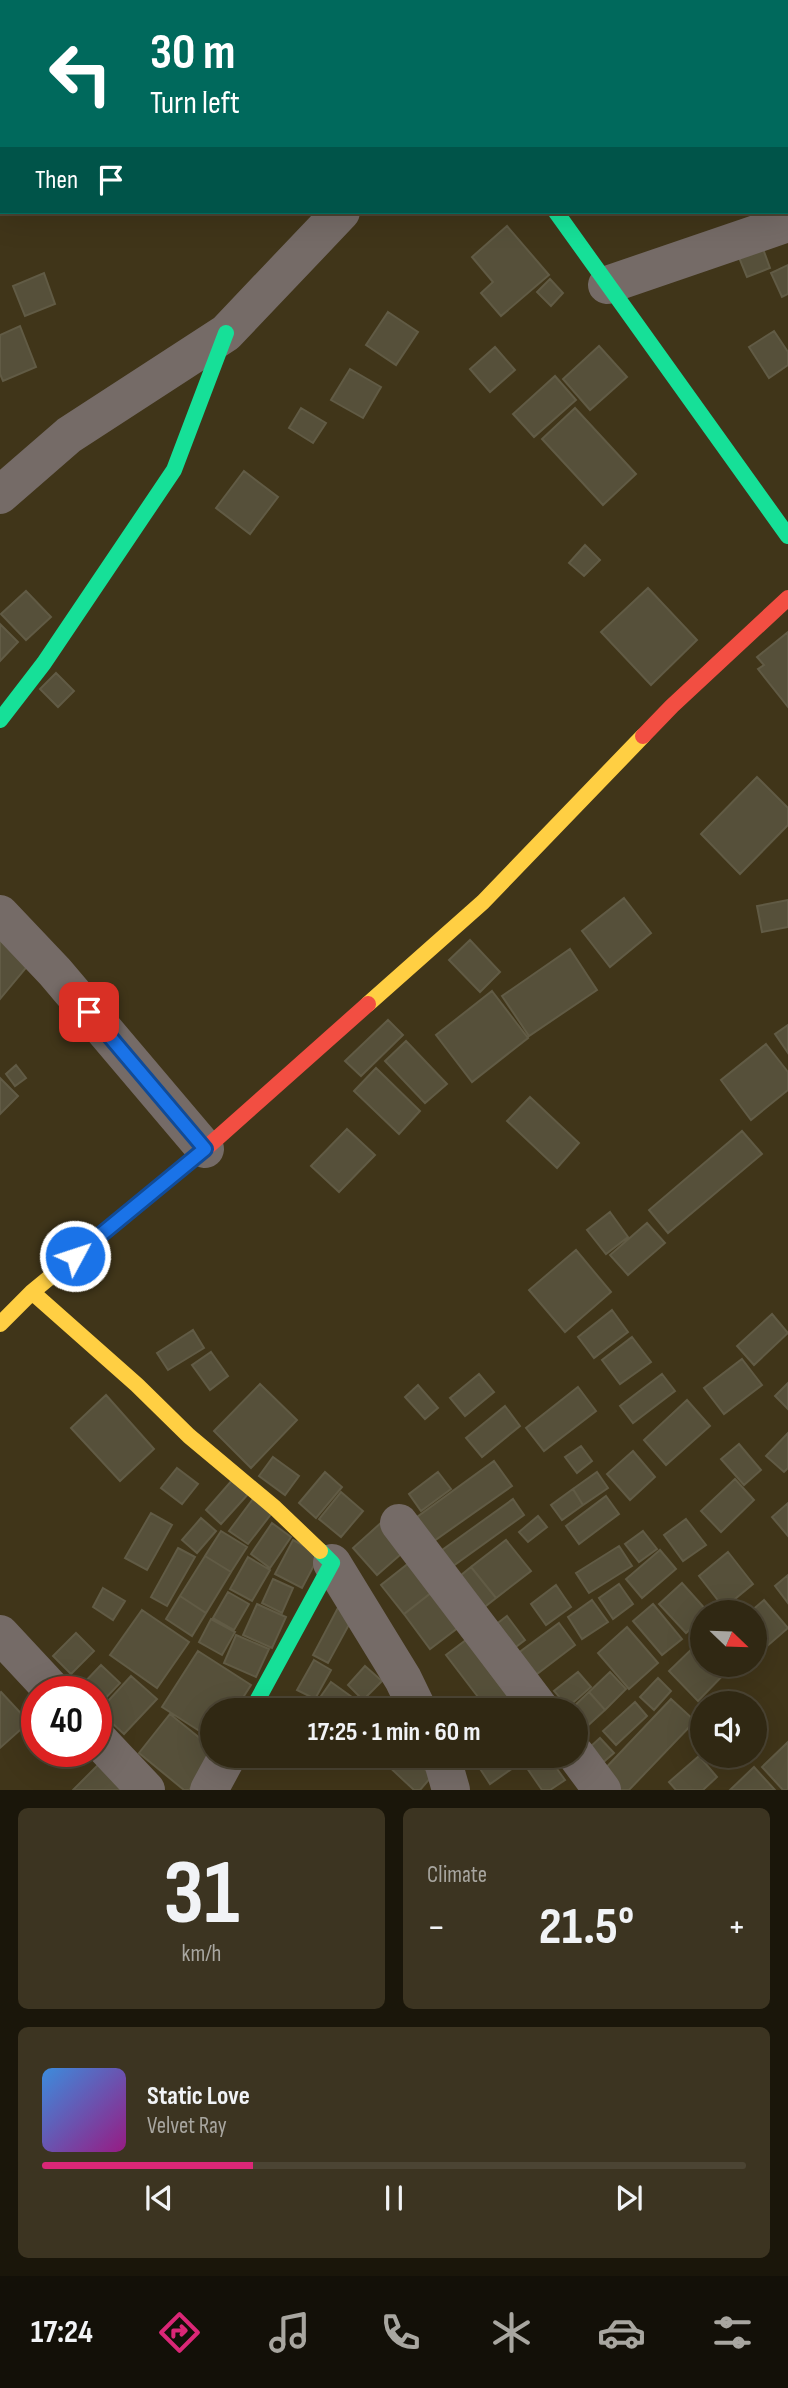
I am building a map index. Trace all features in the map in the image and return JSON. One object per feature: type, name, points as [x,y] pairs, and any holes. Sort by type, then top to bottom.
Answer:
[{"type":"street","points":[[0,495],[69,435],[226,333],[339,214]]},
{"type":"street","points":[[557,214],[788,537]]},
{"type":"street","points":[[607,285],[788,223]]},
{"type":"street","points":[[0,720],[44,663],[174,470],[226,333]]},
{"type":"street","points":[[0,1324],[32,1292],[205,1149],[483,902],[673,706],[788,598]]},
{"type":"street","points":[[0,914],[55,972],[205,1149]]},
{"type":"street","points":[[32,1292],[137,1385],[189,1436],[275,1508],[332,1563],[412,1698]]},
{"type":"street","points":[[400,1523],[532,1698]]},
{"type":"street","points":[[259,1698],[332,1563]]},
{"type":"street","points":[[0,1634],[39,1676]]},
{"type":"street","points":[[112,1754],[146,1790]]},
{"type":"street","points":[[209,1790],[221,1768]]},
{"type":"street","points":[[445,1768],[451,1790]]},
{"type":"street","points":[[586,1768],[602,1790]]},
{"type":"building","points":[[507,226],[549,275],[501,316],[481,293],[493,282],[472,257]]},
{"type":"building","points":[[762,246],[770,268],[747,277],[738,255]]},
{"type":"building","points":[[788,265],[788,294],[782,297],[771,273]]},
{"type":"building","points":[[44,273],[55,304],[25,316],[13,286]]},
{"type":"building","points":[[550,279],[563,293],[551,306],[537,292]]},
{"type":"building","points":[[388,312],[418,332],[396,365],[366,345]]},
{"type":"building","points":[[20,326],[36,367],[3,381],[0,374],[0,335]]},
{"type":"building","points":[[774,331],[788,352],[788,365],[769,378],[749,347]]},
{"type":"building","points":[[599,346],[627,377],[590,410],[563,379]]},
{"type":"building","points":[[495,347],[515,370],[490,392],[470,369]]},
{"type":"building","points":[[350,369],[381,387],[363,418],[331,400]]},
{"type":"building","points":[[555,376],[576,400],[534,437],[513,414]]},
{"type":"building","points":[[301,408],[326,423],[313,443],[289,428]]},
{"type":"building","points":[[575,408],[636,474],[603,505],[542,439]]},
{"type":"building","points":[[244,471],[278,497],[250,534],[216,508]]},
{"type":"building","points":[[585,545],[600,560],[584,576],[569,563]]},
{"type":"building","points":[[648,588],[697,640],[651,685],[601,632]]},
{"type":"building","points":[[26,591],[51,617],[26,640],[1,614]]},
{"type":"building","points":[[0,624],[18,642],[0,661]]},
{"type":"building","points":[[788,632],[788,707],[758,669],[764,665],[757,657]]},
{"type":"building","points":[[56,673],[74,691],[58,707],[40,689]]},
{"type":"building","points":[[757,777],[788,808],[788,825],[740,874],[701,834]]},
{"type":"building","points":[[624,898],[651,933],[610,967],[582,931]]},
{"type":"building","points":[[788,900],[788,927],[762,932],[757,906]]},
{"type":"building","points":[[0,940],[30,963],[0,999]]},
{"type":"building","points":[[470,940],[500,972],[480,992],[449,960]]},
{"type":"building","points":[[570,949],[597,990],[529,1036],[502,996]]},
{"type":"building","points":[[492,991],[528,1038],[472,1082],[436,1035]]},
{"type":"building","points":[[388,1020],[403,1035],[361,1076],[345,1061]]},
{"type":"building","points":[[788,1025],[788,1053],[775,1034]]},
{"type":"building","points":[[406,1041],[447,1084],[425,1103],[385,1061]]},
{"type":"building","points":[[766,1044],[788,1072],[788,1090],[751,1120],[721,1080]]},
{"type":"building","points":[[16,1065],[26,1078],[15,1086],[6,1074]]},
{"type":"building","points":[[376,1068],[420,1111],[399,1134],[354,1091]]},
{"type":"building","points":[[0,1078],[18,1096],[0,1114]]},
{"type":"building","points":[[530,1097],[579,1143],[557,1168],[507,1121]]},
{"type":"building","points":[[347,1129],[375,1155],[339,1192],[311,1166]]},
{"type":"building","points":[[742,1131],[762,1154],[668,1233],[649,1210]]},
{"type":"building","points":[[610,1212],[628,1237],[606,1254],[587,1230]]},
{"type":"building","points":[[647,1223],[665,1243],[628,1275],[610,1255]]},
{"type":"building","points":[[576,1250],[611,1292],[565,1332],[529,1290]]},
{"type":"building","points":[[612,1310],[628,1332],[594,1358],[578,1337]]},
{"type":"building","points":[[772,1314],[788,1333],[754,1365],[737,1346]]},
{"type":"building","points":[[193,1330],[204,1348],[168,1370],[157,1353]]},
{"type":"building","points":[[632,1337],[651,1362],[620,1384],[602,1360]]},
{"type":"building","points":[[211,1352],[228,1376],[210,1390],[192,1365]]},
{"type":"building","points":[[742,1359],[762,1385],[724,1414],[704,1388]]},
{"type":"building","points":[[479,1374],[494,1392],[465,1416],[450,1398]]},
{"type":"building","points":[[662,1374],[675,1391],[633,1423],[620,1406]]},
{"type":"building","points":[[788,1383],[788,1409],[775,1396]]},
{"type":"building","points":[[260,1384],[297,1420],[251,1468],[214,1431]]},
{"type":"building","points":[[418,1385],[438,1408],[425,1419],[405,1397]]},
{"type":"building","points":[[578,1387],[596,1411],[544,1451],[526,1428]]},
{"type":"building","points":[[106,1395],[154,1449],[120,1481],[71,1428]]},
{"type":"building","points":[[687,1400],[710,1426],[666,1465],[644,1440]]},
{"type":"building","points":[[505,1406],[520,1426],[482,1457],[466,1438]]},
{"type":"building","points":[[788,1433],[788,1468],[784,1472],[766,1456]]},
{"type":"building","points":[[739,1444],[761,1470],[744,1485],[721,1459]]},
{"type":"building","points":[[581,1446],[592,1461],[577,1473],[565,1457]]},
{"type":"building","points":[[633,1451],[655,1477],[630,1500],[607,1474]]},
{"type":"building","points":[[273,1457],[299,1476],[285,1495],[259,1476]]},
{"type":"building","points":[[494,1461],[512,1486],[434,1541],[417,1517]]},
{"type":"building","points":[[177,1468],[198,1484],[182,1504],[161,1488]]},
{"type":"building","points":[[325,1472],[342,1487],[316,1518],[299,1503]]},
{"type":"building","points":[[438,1472],[451,1489],[421,1511],[409,1494]]},
{"type":"building","points":[[597,1472],[608,1488],[583,1505],[573,1489]]},
{"type":"building","points":[[234,1478],[250,1492],[221,1524],[206,1510]]},
{"type":"building","points":[[735,1479],[754,1500],[721,1532],[701,1511]]},
{"type":"building","points":[[573,1489],[583,1505],[562,1520],[551,1505]]},
{"type":"building","points":[[341,1492],[363,1511],[341,1537],[319,1519]]},
{"type":"building","points":[[606,1496],[619,1514],[579,1544],[566,1526]]},
{"type":"building","points":[[253,1499],[272,1513],[248,1544],[229,1531]]},
{"type":"building","points":[[513,1499],[524,1515],[442,1574],[431,1558]]},
{"type":"building","points":[[788,1503],[788,1536],[772,1517]]},
{"type":"building","points":[[151,1513],[172,1525],[147,1570],[125,1558]]},
{"type":"building","points":[[538,1516],[547,1527],[528,1542],[519,1532]]},
{"type":"building","points":[[201,1518],[216,1531],[197,1553],[182,1540]]},
{"type":"building","points":[[686,1519],[706,1545],[683,1561],[664,1535]]},
{"type":"building","points":[[383,1521],[408,1548],[377,1575],[353,1548]]},
{"type":"building","points":[[272,1523],[291,1537],[270,1568],[251,1554]]},
{"type":"building","points":[[221,1531],[247,1547],[231,1572],[205,1556]]},
{"type":"building","points":[[643,1531],[657,1549],[639,1562],[625,1544]]},
{"type":"building","points":[[293,1540],[320,1554],[302,1588],[275,1574]]},
{"type":"building","points":[[506,1540],[531,1571],[496,1598],[471,1567]]},
{"type":"building","points":[[619,1546],[632,1566],[589,1593],[576,1573]]},
{"type":"building","points":[[178,1548],[195,1557],[167,1606],[151,1597]]},
{"type":"building","points":[[660,1550],[676,1569],[642,1598],[626,1579]]},
{"type":"building","points":[[728,1552],[753,1584],[734,1600],[718,1600],[699,1576]]},
{"type":"building","points":[[205,1556],[231,1572],[206,1613],[180,1596]]},
{"type":"building","points":[[248,1557],[270,1570],[252,1601],[230,1589]]},
{"type":"building","points":[[414,1559],[436,1589],[404,1614],[381,1585]]},
{"type":"building","points":[[471,1567],[496,1598],[473,1616],[449,1585]]},
{"type":"building","points":[[788,1575],[788,1603],[775,1586]]},
{"type":"building","points":[[273,1579],[293,1588],[282,1613],[262,1603]]},
{"type":"building","points":[[682,1583],[697,1600],[690,1600],[690,1630],[686,1633],[659,1604]]},
{"type":"building","points":[[619,1584],[633,1604],[613,1619],[599,1598]]},
{"type":"building","points":[[556,1585],[571,1607],[546,1625],[531,1604]]},
{"type":"building","points":[[103,1588],[125,1601],[113,1620],[93,1607]]},
{"type":"building","points":[[436,1589],[463,1624],[430,1649],[404,1614]]},
{"type":"building","points":[[228,1592],[249,1604],[234,1630],[213,1618]]},
{"type":"building","points":[[180,1596],[206,1613],[192,1636],[166,1619]]},
{"type":"building","points":[[592,1600],[608,1622],[582,1639],[568,1617]]},
{"type":"building","points":[[341,1602],[357,1610],[328,1663],[313,1655]]},
{"type":"building","points":[[257,1604],[286,1617],[272,1648],[243,1635]]},
{"type":"building","points":[[653,1604],[682,1639],[662,1655],[633,1621]]},
{"type":"building","points":[[767,1604],[788,1628],[767,1646]]},
{"type":"building","points":[[142,1610],[189,1642],[157,1688],[110,1655]]},
{"type":"building","points":[[507,1616],[525,1640],[499,1660],[481,1636]]},
{"type":"building","points":[[211,1619],[235,1632],[222,1655],[199,1642]]},
{"type":"building","points":[[559,1623],[575,1645],[516,1690],[499,1667]]},
{"type":"building","points":[[627,1627],[658,1663],[629,1689],[598,1653]]},
{"type":"building","points":[[76,1633],[94,1651],[71,1674],[53,1656]]},
{"type":"building","points":[[236,1635],[269,1649],[256,1677],[224,1663]]},
{"type":"building","points":[[466,1640],[509,1698],[479,1698],[446,1655]]},
{"type":"building","points":[[198,1651],[251,1685],[243,1698],[200,1698],[200,1731],[162,1707]]},
{"type":"building","points":[[690,1651],[690,1677],[721,1677],[708,1691],[690,1693],[669,1671]]},
{"type":"building","points":[[314,1660],[331,1670],[316,1698],[297,1690]]},
{"type":"building","points":[[101,1665],[120,1683],[112,1691],[112,1676],[90,1676]]},
{"type":"building","points":[[365,1666],[382,1681],[365,1698],[361,1698],[348,1685]]},
{"type":"building","points":[[578,1672],[591,1687],[578,1698],[560,1698],[554,1691]]},
{"type":"building","points":[[610,1672],[626,1689],[605,1710],[589,1692]]},
{"type":"building","points":[[131,1676],[157,1699],[124,1734],[112,1723],[112,1697]]},
{"type":"building","points":[[658,1678],[671,1691],[654,1710],[640,1697]]},
{"type":"building","points":[[331,1682],[353,1698],[320,1698]]},
{"type":"building","points":[[589,1692],[605,1710],[588,1725],[588,1698],[583,1698]]},
{"type":"building","points":[[0,1693],[21,1713],[21,1729],[0,1748]]},
{"type":"building","points":[[671,1699],[690,1716],[690,1726],[629,1790],[614,1790],[599,1775]]},
{"type":"building","points":[[635,1702],[647,1716],[616,1745],[603,1731]]},
{"type":"building","points":[[170,1714],[200,1738],[200,1768],[206,1768],[189,1790],[184,1790],[139,1753]]},
{"type":"building","points":[[600,1738],[614,1753],[591,1773],[587,1768],[588,1749]]},
{"type":"building","points":[[788,1742],[788,1790],[783,1790],[763,1768],[767,1768],[767,1762]]},
{"type":"building","points":[[690,1764],[690,1768],[709,1768],[717,1777],[703,1790],[676,1790],[669,1782]]},
{"type":"building","points":[[96,1767],[108,1767],[129,1790],[73,1790]]},
{"type":"building","points":[[390,1768],[424,1768],[432,1776],[420,1790],[414,1790]]},
{"type":"building","points":[[480,1768],[513,1768],[490,1784]]},
{"type":"building","points":[[527,1768],[556,1768],[565,1780],[550,1790],[542,1790]]},
{"type":"building","points":[[755,1768],[775,1790],[730,1790]]},
{"type":"traffic: fast","points":[[557,214],[788,536]]},
{"type":"traffic: fast","points":[[0,720],[44,663],[174,470],[226,333]]},
{"type":"traffic: fast","points":[[259,1698],[332,1563],[320,1551]]},
{"type":"traffic: slow","points":[[368,1004],[483,902],[643,736]]},
{"type":"traffic: slow","points":[[0,1324],[32,1292],[205,1149]]},
{"type":"traffic: slow","points":[[32,1292],[320,1551]]},
{"type":"traffic: jam","points":[[643,736],[788,598]]},
{"type":"traffic: jam","points":[[205,1149],[368,1004]]},
{"type":"route","points":[[75,1256],[205,1149],[89,1012]]}]
